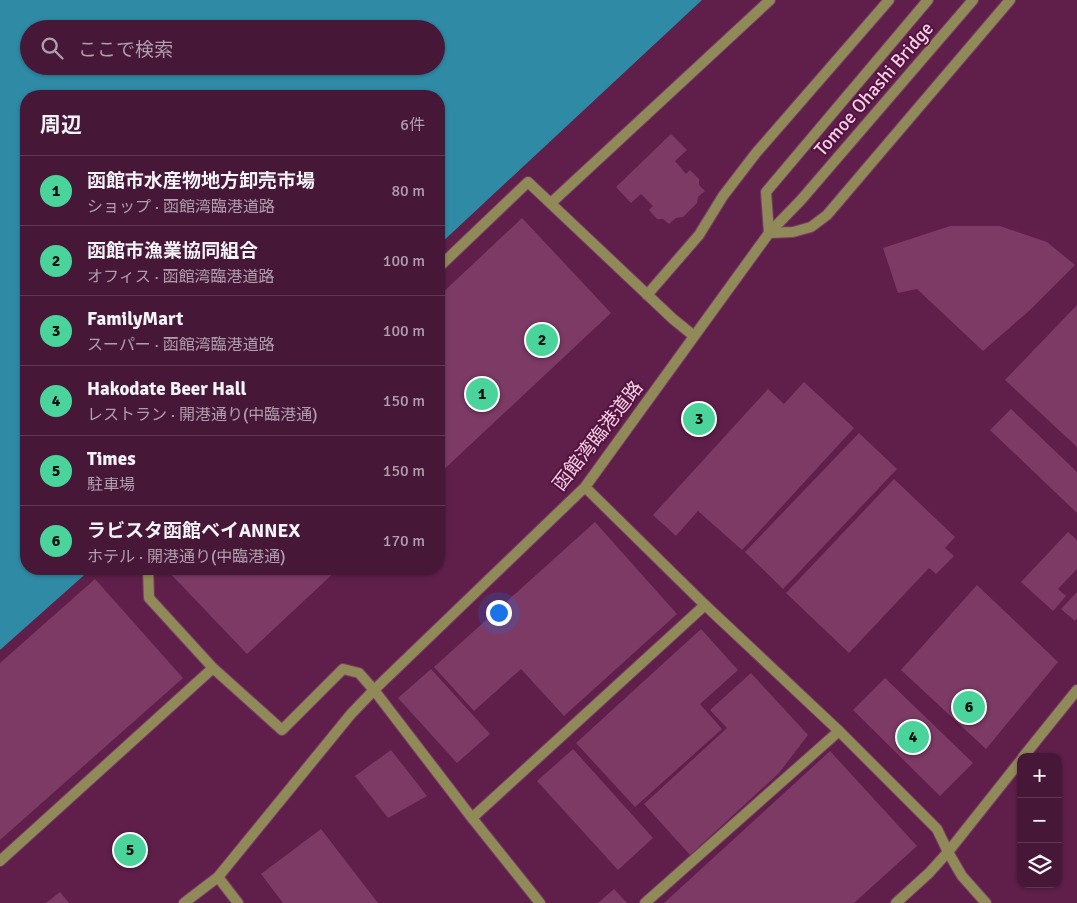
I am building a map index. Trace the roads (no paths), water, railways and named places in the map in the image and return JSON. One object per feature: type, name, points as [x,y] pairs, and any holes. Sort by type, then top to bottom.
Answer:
[{"type":"street","points":[[551,203],[770,0]]},
{"type":"street","points":[[648,295],[699,235],[723,196],[756,153],[888,0]]},
{"type":"street","points":[[928,0],[766,192],[769,233],[793,232],[811,228],[827,215],[1010,0]]},
{"type":"street","name":"Tomoe Ohashi Bridge","points":[[801,200],[973,0]]},
{"type":"street","points":[[445,261],[528,182],[694,336]]},
{"type":"street","name":"函館湾臨港道路","points":[[184,903],[218,877],[351,714],[374,690],[586,488],[769,233],[801,200]]},
{"type":"street","points":[[586,488],[938,829],[948,852],[962,876],[986,903]]},
{"type":"street","points":[[148,575],[149,598],[213,668],[282,730],[343,669],[359,672],[540,903]]},
{"type":"street","points":[[472,818],[705,605]]},
{"type":"street","points":[[0,861],[213,668]]},
{"type":"street","points":[[1027,753],[1077,690]]},
{"type":"street","points":[[645,903],[838,732]]},
{"type":"street","points":[[896,903],[929,873],[948,852],[1017,765]]},
{"type":"street","points":[[218,877],[238,903]]},
{"type":"water","points":[[0,0],[702,0],[445,239],[445,90],[20,90],[20,575],[84,575],[0,650]]},
{"type":"place","name":"函館市漁業協同組合","points":[[542,340]]},
{"type":"place","name":"函館市水産物地方卸売市場","points":[[482,394]]},
{"type":"place","name":"FamilyMart","points":[[699,419]]},
{"type":"place","name":"ラビスタ函館ベイANNEX","points":[[969,707]]},
{"type":"place","name":"Hakodate Beer Hall","points":[[913,737]]},
{"type":"place","name":"Times","points":[[130,850]]}]
